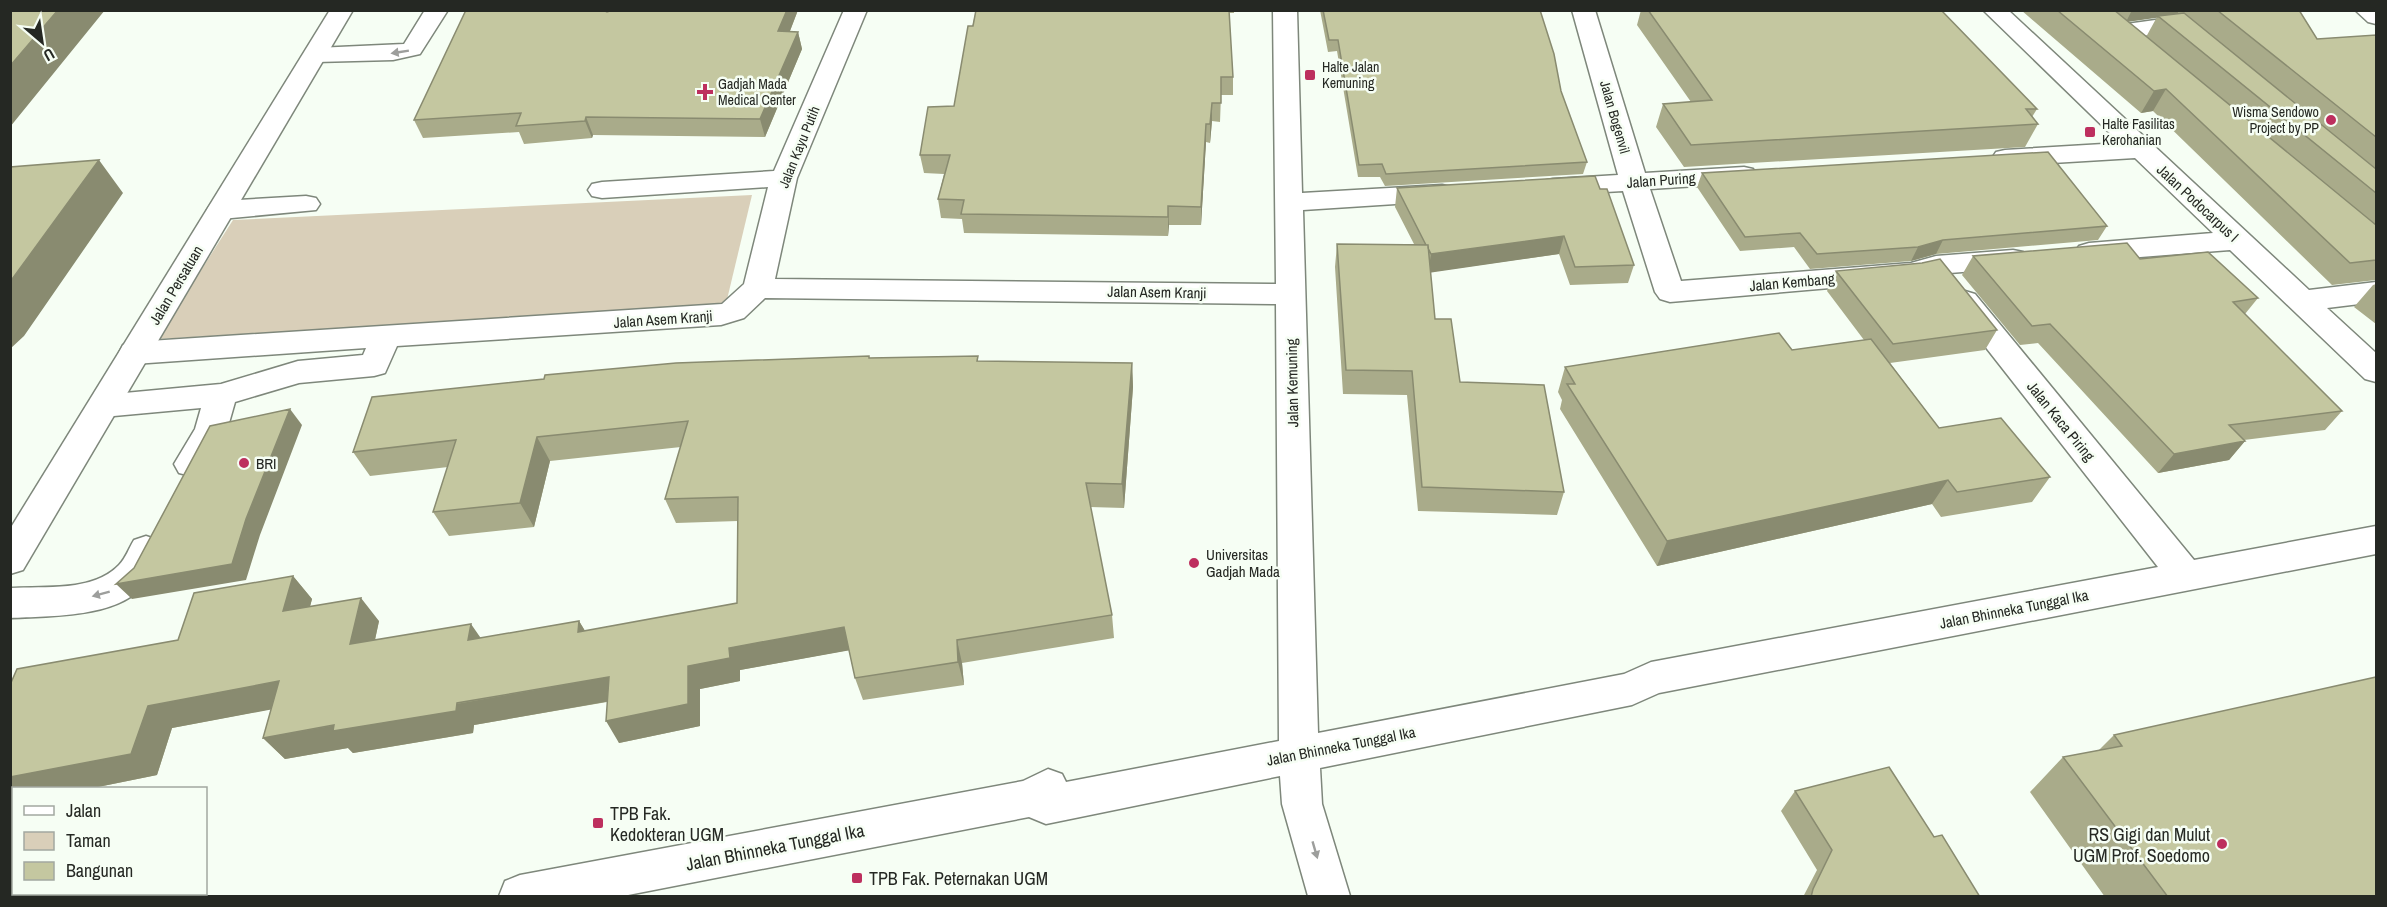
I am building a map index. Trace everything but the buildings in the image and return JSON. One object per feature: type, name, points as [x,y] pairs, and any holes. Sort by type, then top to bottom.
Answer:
[{"type":"street","name":"Jalan Persatuan","points":[[10,560],[342,10]]},
{"type":"street","points":[[316,55],[393,53],[412,50],[437,10]]},
{"type":"street","name":"Jalan Kayu Putih","points":[[758,288],[784,178],[856,10]]},
{"type":"street","name":"Jalan Kemuning","points":[[1285,10],[1299,746],[1302,804],[1329,897]]},
{"type":"street","name":"Jalan Bogenvil","points":[[1583,10],[1634,182],[1670,292]]},
{"type":"street","name":"Jalan Podocarpus I","points":[[1994,10],[2376,371]]},
{"type":"street","points":[[2366,10],[2376,16]]},
{"type":"street","points":[[2147,55],[2111,25],[2177,24],[2213,54]]},
{"type":"street","points":[[1976,160],[2141,150]]},
{"type":"street","name":"Jalan Puring","points":[[1527,188],[1763,174]]},
{"type":"street","points":[[602,190],[784,178]]},
{"type":"street","points":[[1289,202],[1467,192]]},
{"type":"street","points":[[221,210],[306,204]]},
{"type":"street","name":"Jalan Kembang","points":[[1670,292],[1911,272],[1936,265],[2237,240]]},
{"type":"street","name":"Jalan Kaca Piring","points":[[1936,265],[2186,576]]},
{"type":"street","name":"Jalan Asem Kranji","points":[[134,353],[721,315],[733,311],[758,288],[1291,294]]},
{"type":"street","points":[[2302,302],[2376,292]]},
{"type":"street","points":[[103,406],[221,395],[298,372],[374,366],[386,336]]},
{"type":"street","points":[[176,493],[211,430],[221,395]]},
{"type":"street","points":[[10,603],[94,596],[117,588],[134,573],[160,523]]},
{"type":"street","name":"Jalan Bhinneka Tunggal Ika","points":[[520,897],[1031,798],[1046,805],[1625,674],[1651,678],[2376,540]]},
{"type":"green space","points":[[752,195],[725,308],[157,339],[233,220]]},
{"type":"place","name":"Halte Jalan Kemuning","points":[[1310,75]]},
{"type":"place","name":"Gadjah Mada Medical Center","points":[[705,92]]},
{"type":"place","name":"Wisma Sendowo Project by PP","points":[[2331,120]]},
{"type":"place","name":"Halte Fasilitas Kerohanian","points":[[2090,132]]},
{"type":"place","name":"BRI","points":[[244,463]]},
{"type":"place","name":"Universitas Gadjah Mada","points":[[1194,563]]},
{"type":"place","name":"TPB Fak. Kedokteran UGM","points":[[598,823]]},
{"type":"place","name":"RS Gigi dan Mulut UGM Prof. Soedomo","points":[[2222,844]]},
{"type":"place","name":"TPB Fak. Peternakan UGM","points":[[857,878]]}]
